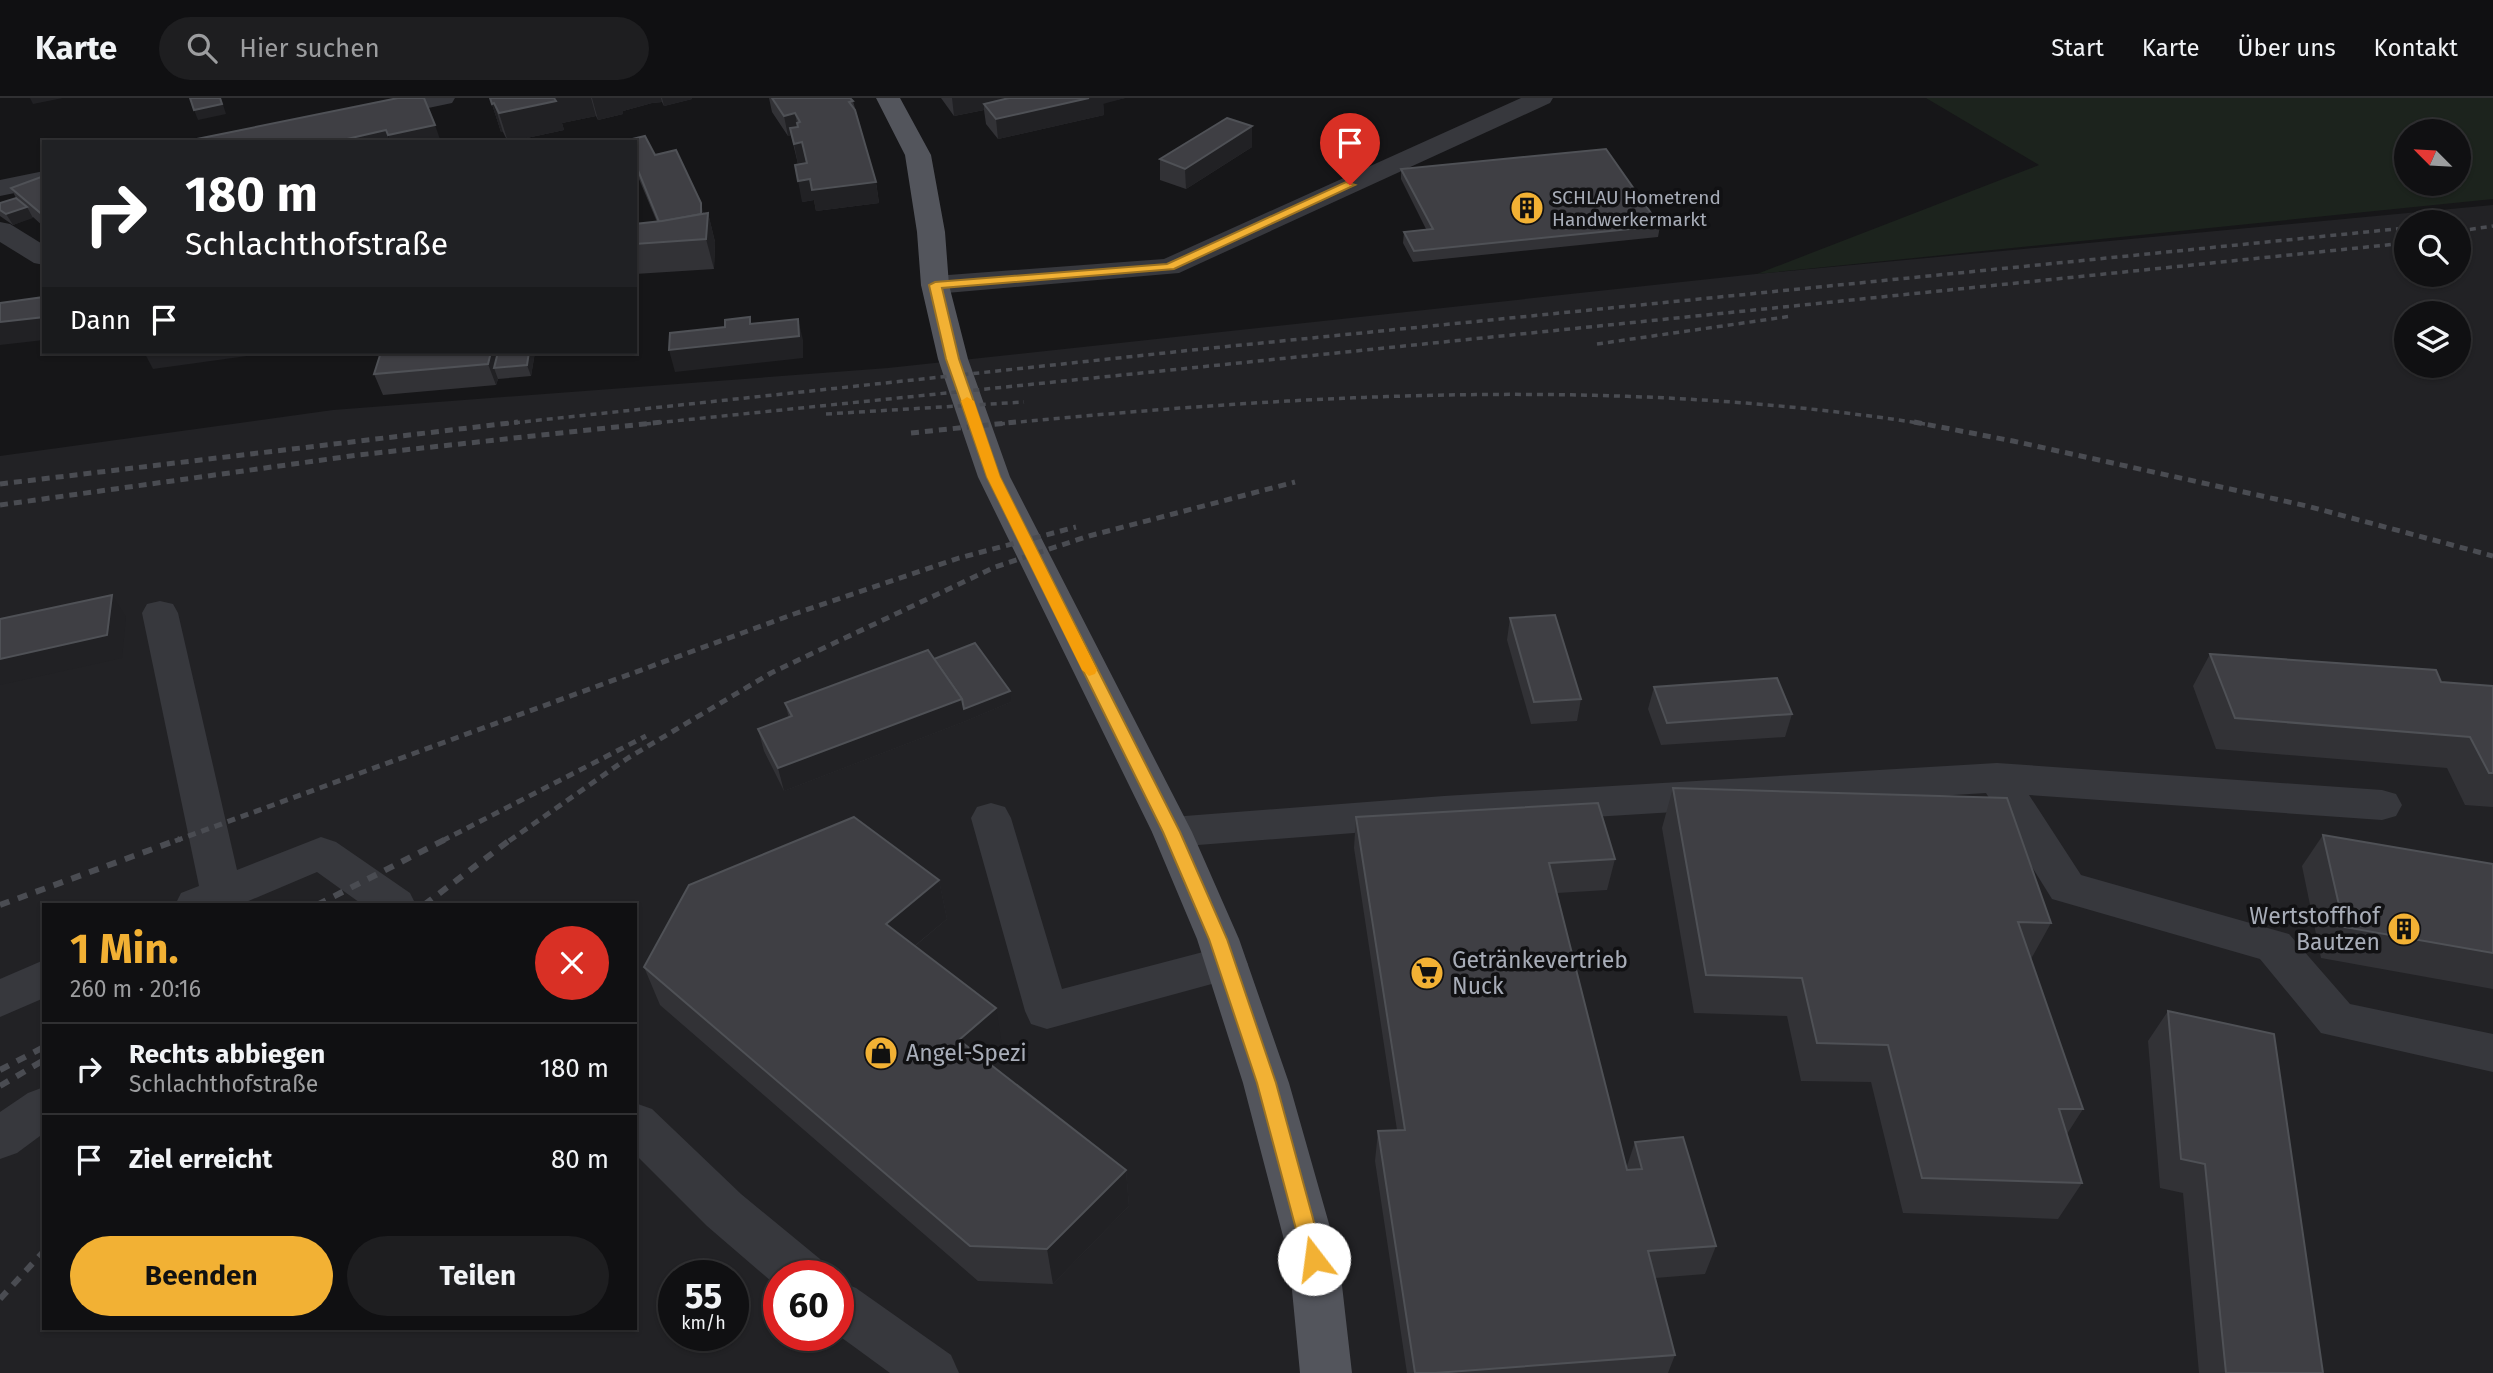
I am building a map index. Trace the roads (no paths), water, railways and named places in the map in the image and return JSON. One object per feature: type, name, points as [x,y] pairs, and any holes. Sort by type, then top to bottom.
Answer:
[{"type":"main road","points":[[888,98],[918,155],[931,232],[935,285],[953,359],[993,477],[1172,832],[1226,964],[1266,1083],[1314,1259],[1326,1373]]},
{"type":"street","points":[[348,117],[443,98]]},
{"type":"street","points":[[935,285],[1169,267],[1541,98]]},
{"type":"street","points":[[0,188],[42,179]]},
{"type":"street","points":[[0,230],[42,256]]},
{"type":"street","points":[[160,612],[209,899],[321,853],[378,901]]},
{"type":"street","points":[[1172,832],[1444,811],[1997,778],[2382,805]]},
{"type":"street","points":[[1997,778],[2067,887],[2274,946],[2337,1020],[2493,1053]]},
{"type":"street","points":[[991,818],[1047,1011],[1226,964]]},
{"type":"street","points":[[0,999],[42,979]]},
{"type":"street","points":[[0,1138],[42,1108]]},
{"type":"street","points":[[637,1125],[724,1210],[783,1260]]},
{"type":"street","points":[[854,1316],[933,1373]]},
{"type":"railway","points":[[2471,229],[2493,226]]},
{"type":"railway","points":[[503,424],[1202,349],[2394,229]]},
{"type":"railway","points":[[645,424],[2394,244]]},
{"type":"railway","points":[[1597,344],[1792,316]]},
{"type":"railway","points":[[999,424],[1230,405],[1462,395],[1579,395],[1695,400],[1810,409],[1923,424]]},
{"type":"railway","points":[[826,414],[1024,402]]},
{"type":"railway","points":[[0,484],[518,422]]},
{"type":"railway","points":[[0,505],[358,455],[662,422]]},
{"type":"railway","points":[[911,433],[1016,422]]},
{"type":"railway","points":[[1914,422],[1923,424]]},
{"type":"railway","points":[[1923,424],[2307,506],[2493,556]]},
{"type":"railway","points":[[509,841],[628,758],[771,673],[995,567],[1089,536],[1295,482]]},
{"type":"railway","points":[[175,841],[794,614],[959,558],[1076,527]]},
{"type":"railway","points":[[442,841],[646,736]]},
{"type":"railway","points":[[0,905],[180,839]]},
{"type":"railway","points":[[321,903],[446,839]]},
{"type":"railway","points":[[427,903],[511,839]]},
{"type":"railway","points":[[0,1070],[42,1048]]},
{"type":"railway","points":[[0,1086],[42,1061]]},
{"type":"railway","points":[[0,1299],[42,1253]]},
{"type":"place","name":"SCHLAU Hometrend Handwerkermarkt","points":[[1527,208]]},
{"type":"place","name":"Wertstoffhof Bautzen","points":[[2404,929]]},
{"type":"place","name":"Getränkevertrieb Nuck","points":[[1427,973]]},
{"type":"place","name":"Angel-Spezi","points":[[881,1053]]}]
